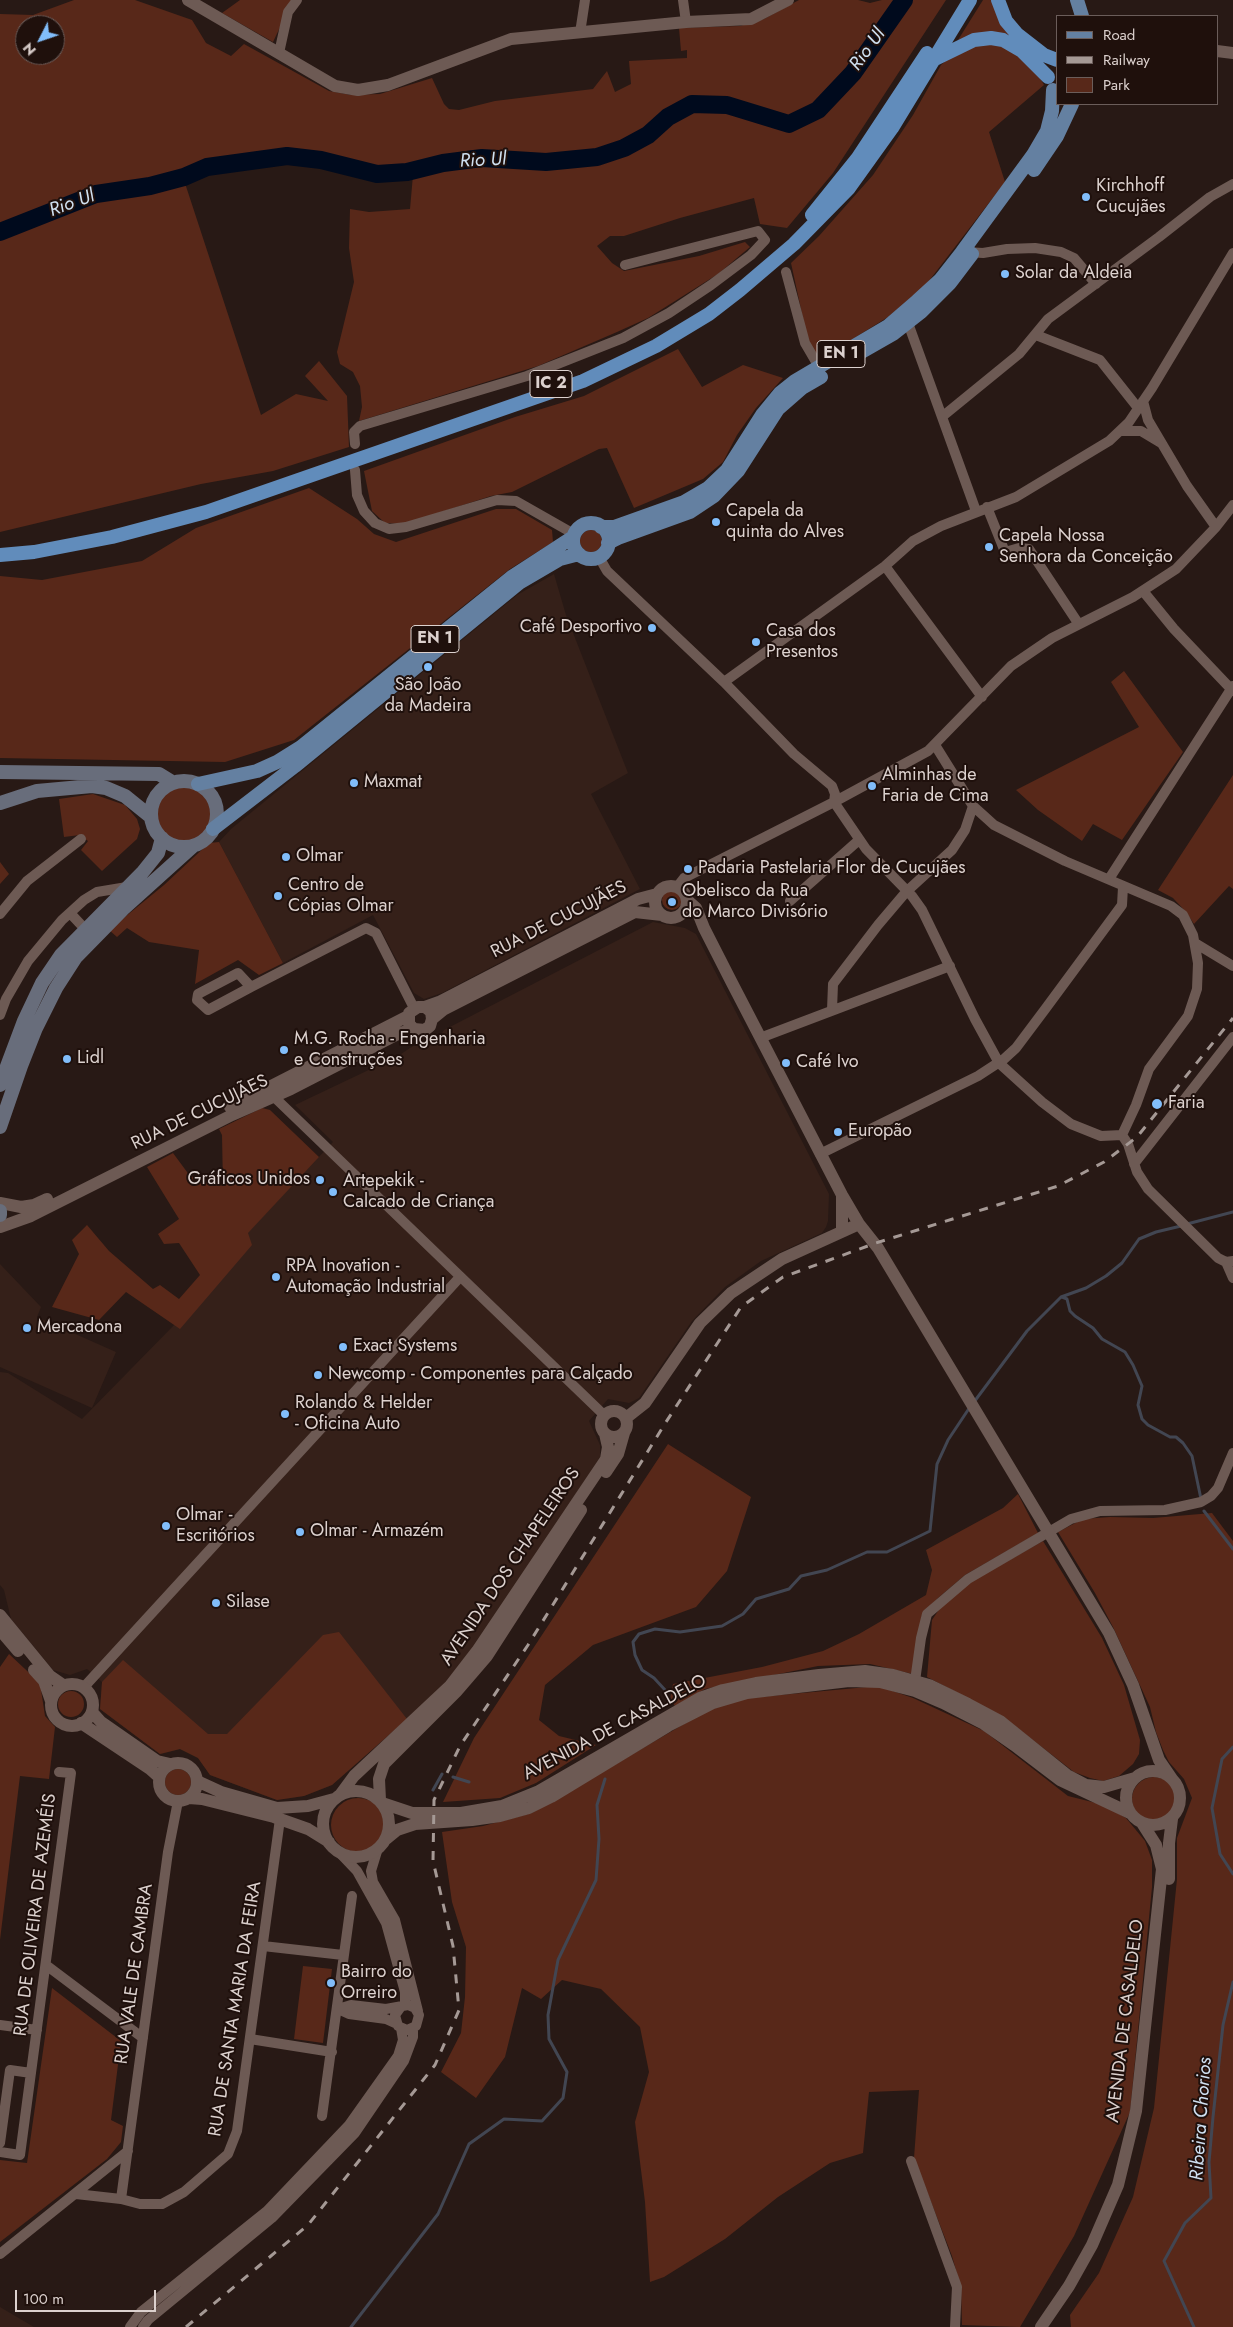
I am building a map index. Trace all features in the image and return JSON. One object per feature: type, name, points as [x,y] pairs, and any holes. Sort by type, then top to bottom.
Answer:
[{"type":"highway","name":"IC 2","points":[[0,548],[32,546],[110,531],[205,506],[579,373],[672,328],[712,304],[741,282],[789,240],[809,219],[857,159],[882,123],[961,0]]},
{"type":"highway","name":"IC 2","points":[[0,555],[34,552],[103,538],[206,512],[583,381],[656,346],[709,314],[740,290],[828,211],[849,188],[882,144],[970,0]]},
{"type":"highway","points":[[998,0],[1006,21],[1017,34],[1044,55],[1056,60]]},
{"type":"highway","points":[[932,61],[974,40],[991,38],[1003,40],[1022,51],[1053,87]]},
{"type":"main road","points":[[1077,0],[1082,15]]},
{"type":"main road","name":"EN 1","points":[[608,543],[622,536],[690,512],[714,496],[738,471],[785,402],[812,382],[908,323],[944,289],[967,252],[1034,155],[1047,131],[1052,111],[1053,87],[1049,70],[1056,61]]},
{"type":"main road","name":"EN 1","points":[[198,784],[257,770],[277,762],[301,747],[512,576],[574,535],[586,524],[614,528],[684,502],[708,488],[728,470],[762,415],[780,393],[795,381],[904,314],[967,252],[1042,160],[1057,136],[1072,105]]},
{"type":"main road","points":[[600,556],[605,551],[608,543],[607,535],[601,527]]},
{"type":"main road","points":[[574,535],[573,544],[578,554]]},
{"type":"main road","name":"EN 1","points":[[213,829],[295,766],[519,583],[560,559],[578,554],[589,559],[600,556]]},
{"type":"main road","points":[[0,772],[159,774],[172,782]]},
{"type":"main road","points":[[0,1127],[36,1028],[56,988],[76,957],[123,909],[194,846],[206,838],[213,829],[217,819],[216,808],[213,798],[207,790],[198,784],[182,780],[172,782],[156,796],[151,806],[151,818],[156,832],[171,844],[182,847],[194,846]]},
{"type":"main road","points":[[0,804],[7,799],[37,791],[92,786],[106,788],[125,796],[151,818]]},
{"type":"main road","points":[[0,1085],[24,1021],[42,983],[61,955],[85,928],[127,887],[158,853],[162,838]]},
{"type":"street","points":[[188,0],[335,86],[358,90],[388,85],[511,39],[686,22],[751,19],[788,0]]},
{"type":"street","points":[[279,53],[288,12],[297,0]]},
{"type":"street","points":[[580,33],[585,0]]},
{"type":"street","points":[[683,0],[686,22]]},
{"type":"street","points":[[1218,51],[1233,53]]},
{"type":"street","points":[[943,416],[1019,354],[1048,319],[1210,197],[1233,184]]},
{"type":"street","points":[[355,444],[354,432],[360,426],[527,376],[623,338],[668,313],[711,285],[751,255],[765,240],[758,230],[625,265]]},
{"type":"street","points":[[967,252],[1035,248],[1060,252],[1074,258],[1096,284]]},
{"type":"street","points":[[724,682],[885,566],[913,541],[987,507],[1016,497],[1109,442],[1140,405],[1233,253]]},
{"type":"street","points":[[786,272],[805,344],[819,367]]},
{"type":"street","points":[[908,323],[976,512]]},
{"type":"street","points":[[1036,335],[1100,360],[1140,405],[1187,486],[1216,527]]},
{"type":"street","points":[[1120,431],[1141,431],[1165,446]]},
{"type":"street","points":[[355,470],[357,495],[364,511],[375,523],[389,529],[406,527],[497,500],[516,501],[574,535]]},
{"type":"street","points":[[677,887],[684,878],[834,802],[928,751],[1011,666],[1078,624],[1143,591],[1176,569],[1216,527],[1233,505]]},
{"type":"street","points":[[987,507],[1005,552],[1019,548],[1028,549],[1078,624]]},
{"type":"street","points":[[600,556],[607,571],[724,682],[794,754],[832,786],[834,802],[859,840],[879,865],[922,910],[984,1037],[999,1062],[1042,1102],[1071,1124],[1100,1136],[1122,1135],[1127,1140],[1140,1178],[1148,1189],[1196,1238],[1229,1261],[1233,1278]]},
{"type":"street","points":[[885,566],[982,697]]},
{"type":"street","points":[[1109,879],[1232,689],[1174,629],[1143,591]]},
{"type":"street","points":[[935,745],[973,806],[994,825],[1065,861],[1171,906],[1183,915],[1193,935],[1198,963],[1197,989],[1188,1016],[1149,1069],[1136,1105],[1122,1135]]},
{"type":"street","points":[[832,1010],[833,984],[878,924],[906,892],[952,850],[965,830],[973,806]]},
{"type":"street","points":[[0,914],[27,882],[81,840]]},
{"type":"street","points":[[790,901],[859,840]]},
{"type":"street","points":[[704,928],[692,920],[677,917],[669,918],[662,915],[656,907],[657,894],[666,886],[677,887],[683,891],[687,900],[696,908],[704,928],[842,1195],[859,1224],[875,1242],[1054,1541],[1123,1661],[1159,1760],[1180,1791],[1180,1806],[1172,1819],[1158,1825],[1142,1823],[1130,1813],[1126,1798],[1126,1791],[1139,1775],[1152,1744]]},
{"type":"street","points":[[0,1015],[6,999],[28,961],[70,913],[84,900],[97,892],[127,887]]},
{"type":"street","points":[[820,1154],[978,1076],[1016,1048],[1117,913],[1122,905],[1123,887]]},
{"type":"street","name":"RUA DE CUCUJÃES","points":[[0,1227],[31,1216],[269,1093],[416,1010],[439,1002],[638,899],[657,894]]},
{"type":"street","points":[[677,917],[685,910],[687,900]]},
{"type":"street","name":"RUA DE CUCUJÃES","points":[[0,1203],[21,1207],[40,1203],[269,1093],[400,1033],[414,1029],[421,1031],[428,1028],[432,1019],[443,1010],[634,912],[662,915]]},
{"type":"street","points":[[70,913],[85,928]]},
{"type":"street","points":[[251,987],[238,973],[198,994],[198,1000],[208,1010],[366,928],[376,933],[416,1010]]},
{"type":"street","points":[[1195,943],[1233,966]]},
{"type":"street","points":[[760,1038],[950,966]]},
{"type":"street","points":[[416,1010],[431,1012],[432,1019]]},
{"type":"street","points":[[414,1029],[409,1024],[416,1010]]},
{"type":"street","points":[[1134,1164],[1233,1037]]},
{"type":"street","points":[[269,1093],[604,1415],[616,1411],[626,1418],[645,1403],[700,1323],[730,1293],[782,1259],[859,1224]]},
{"type":"street","points":[[842,1195],[842,1231]]},
{"type":"street","points":[[84,1687],[460,1277]]},
{"type":"street","name":"AVENIDA DOS CHAPELEIROS","points":[[337,1797],[354,1776],[450,1686],[478,1651],[606,1459],[608,1447],[601,1427],[604,1415]]},
{"type":"street","name":"AVENIDA DOS CHAPELEIROS","points":[[381,1802],[379,1779],[384,1764],[456,1692],[487,1656],[618,1454],[628,1426],[626,1418]]},
{"type":"street","points":[[605,1434],[617,1438],[624,1433]]},
{"type":"street","points":[[915,1681],[921,1638],[927,1614],[968,1579],[1071,1519],[1100,1511],[1165,1510],[1201,1502],[1212,1496],[1218,1488],[1233,1453]]},
{"type":"street","points":[[0,1615],[50,1676],[63,1686]]},
{"type":"street","points":[[0,1630],[44,1681],[51,1701],[52,1713],[59,1722],[70,1726],[81,1724],[92,1712]]},
{"type":"street","name":"AVENIDA DE CASALDELO","points":[[443,1818],[502,1806],[539,1790],[700,1698],[723,1690],[819,1675],[865,1671],[929,1685],[1000,1721],[1067,1775],[1086,1784],[1104,1787],[1139,1775]]},
{"type":"street","name":"AVENIDA DE CASALDELO","points":[[381,1802],[428,1818],[500,1816],[529,1808],[668,1726],[714,1703],[747,1692],[849,1682],[880,1682],[915,1691],[984,1724],[1060,1780],[1130,1813]]},
{"type":"street","points":[[51,1701],[57,1689],[63,1686],[74,1684],[84,1687],[92,1701],[92,1712],[101,1722],[157,1761],[170,1764],[185,1764],[194,1771],[197,1787],[183,1800]]},
{"type":"street","points":[[81,1724],[150,1768],[159,1777]]},
{"type":"street","points":[[170,1764],[161,1772],[159,1777],[160,1789],[163,1794],[172,1800],[202,1799],[280,1819],[308,1830],[344,1854],[362,1856],[382,1844]]},
{"type":"street","points":[[1139,1775],[1159,1771],[1172,1778]]},
{"type":"street","name":"RUA DE OLIVEIRA DE AZEMÉIS","points":[[0,2152],[20,2155],[70,1774],[59,1772]]},
{"type":"street","points":[[143,2327],[148,2320],[272,2218],[355,2133],[404,2061],[413,2037],[413,2028],[418,2023],[418,2011],[395,1920],[373,1882],[370,1871],[389,1824],[386,1810],[381,1802],[360,1791],[350,1791],[308,1806],[277,1808],[221,1792],[197,1780]]},
{"type":"street","points":[[130,2327],[141,2312],[267,2211],[349,2125],[398,2056],[403,2040],[395,2015],[403,2006],[405,1992],[386,1923],[356,1871],[332,1846],[323,1824],[324,1814],[337,1797]]},
{"type":"street","name":"RUA VALE DE CAMBRA","points":[[122,2199],[168,1852],[183,1800]]},
{"type":"street","name":"AVENIDA DE CASALDELO","points":[[382,1844],[397,1830],[428,1818]]},
{"type":"street","name":"RUA DE SANTA MARIA DA FEIRA","points":[[76,2194],[122,2199],[140,2204],[162,2204],[184,2192],[228,2154],[237,2131],[280,1819]]},
{"type":"street","name":"AVENIDA DE CASALDELO","points":[[1052,2327],[1099,2250],[1125,2187],[1144,2111],[1170,1872],[1169,1843],[1172,1819]]},
{"type":"street","name":"AVENIDA DE CASALDELO","points":[[1041,2327],[1069,2286],[1096,2236],[1118,2185],[1136,2111],[1162,1869],[1156,1845],[1142,1823]]},
{"type":"street","points":[[322,2116],[352,1896]]},
{"type":"street","points":[[263,1946],[343,1955]]},
{"type":"street","points":[[46,1965],[143,2038]]},
{"type":"street","points":[[338,2009],[351,2005],[386,2009],[411,2006],[418,2011]]},
{"type":"street","points":[[338,2009],[349,2014],[386,2019],[399,2026],[413,2028]]},
{"type":"street","points":[[0,2025],[37,2030]]},
{"type":"street","points":[[250,2039],[332,2052]]},
{"type":"street","points":[[0,2143],[10,2070],[31,2073]]},
{"type":"street","points":[[0,2254],[128,2151]]},
{"type":"street","points":[[911,2161],[957,2288],[955,2327]]},
{"type":"shaded area","points":[[554,574],[566,615],[628,773],[591,794],[640,889],[442,993],[424,999],[414,993],[373,915],[283,963],[219,842],[231,829],[517,595]]},
{"type":"shaded area","points":[[653,922],[685,928],[696,934],[829,1194],[826,1227],[822,1233],[761,1261],[725,1287],[692,1321],[639,1398],[629,1403],[608,1399],[589,1421],[600,1445],[600,1457],[474,1652],[442,1688],[332,1785],[304,1796],[277,1800],[210,1775],[198,1758],[180,1749],[160,1754],[100,1709],[102,1682],[87,1669],[70,1675],[53,1670],[11,1619],[4,1590],[0,1585],[0,1372],[8,1373],[82,1419],[177,1322],[247,1233],[333,1142],[295,1105],[398,1056],[413,1046],[426,1046],[438,1039],[444,1030]]},
{"type":"shaded area","name":"Mercadona","points":[[0,1264],[41,1307],[37,1317],[116,1352],[92,1408],[0,1367]]},
{"type":"shaded area","points":[[0,2307],[34,2327],[0,2327]]},
{"type":"green space","points":[[74,0],[135,0],[192,20],[206,43],[231,56],[244,44],[329,91],[351,95],[380,94],[432,78],[444,104],[449,109],[459,110],[495,101],[593,89],[607,71],[615,92],[631,84],[629,61],[687,58],[687,50],[681,51],[679,28],[740,26],[764,19],[799,0],[858,0],[870,3],[882,0],[901,0],[841,82],[809,111],[791,119],[781,119],[756,109],[730,103],[692,101],[661,118],[645,134],[600,154],[570,158],[466,155],[406,169],[378,171],[328,157],[293,154],[247,158],[181,171],[261,415],[296,394],[328,401],[305,376],[319,361],[347,396],[349,447],[273,471],[201,484],[0,532],[0,14],[33,15]]},
{"type":"green space","points":[[240,0],[293,0],[273,42],[222,13]]},
{"type":"green space","points":[[909,0],[946,0],[833,173],[787,228],[760,224],[754,198],[680,218],[624,236],[610,236],[597,246],[612,263],[624,271],[699,256],[745,242],[750,247],[718,274],[648,318],[617,332],[538,366],[359,421],[362,407],[360,386],[353,372],[340,364],[337,352],[354,282],[349,248],[350,209],[369,212],[410,209],[413,175],[442,168],[483,163],[529,165],[594,163],[629,151],[650,141],[670,120],[699,109],[730,111],[788,129],[820,113],[844,87]]},
{"type":"green space","points":[[983,0],[993,0],[1000,24],[1012,38],[972,36],[958,40]]},
{"type":"green space","points":[[983,43],[1000,44],[1020,54],[1035,69],[1044,85],[989,132],[1005,182],[925,286],[888,317],[822,358],[813,352],[806,332],[791,263],[819,236],[873,175],[913,115],[941,65],[951,56]]},
{"type":"green space","points":[[678,349],[702,387],[743,365],[783,378],[756,408],[737,435],[723,462],[703,479],[634,508],[607,448],[599,449],[512,492],[491,496],[404,524],[385,523],[372,511],[364,471],[515,417],[584,396]]},
{"type":"green space","points":[[309,488],[357,519],[374,534],[396,542],[496,509],[516,509],[552,530],[553,542],[510,569],[294,740],[225,762],[0,758],[0,576],[42,580],[142,561],[196,528]]},
{"type":"green space","points":[[591,530],[599,533],[602,541],[599,549],[591,552],[583,549],[580,541],[583,533]]},
{"type":"green space","points":[[1124,671],[1183,752],[1122,840],[1093,824],[1082,841],[1038,810],[1016,790],[1139,727],[1111,682]]},
{"type":"green space","points":[[1233,775],[1233,889],[1229,886],[1194,924],[1173,898],[1158,890]]},
{"type":"green space","points":[[184,786],[195,788],[204,794],[210,803],[212,814],[210,825],[204,834],[195,840],[184,842],[173,840],[164,834],[158,825],[156,814],[158,803],[164,794],[173,788]]},
{"type":"green space","points":[[93,794],[125,805],[137,819],[140,829],[137,839],[102,871],[81,850],[88,841],[80,835],[64,837],[59,799]]},
{"type":"green space","points":[[219,842],[283,963],[259,975],[238,960],[195,984],[199,950],[149,942],[127,928],[117,937],[109,930],[164,885],[209,843]]},
{"type":"green space","points":[[0,862],[9,874],[0,884]]},
{"type":"green space","points":[[668,890],[676,890],[682,896],[682,904],[676,910],[668,910],[662,904],[662,896]]},
{"type":"green space","points":[[262,1108],[270,1110],[319,1157],[248,1233],[252,1245],[180,1329],[126,1292],[99,1320],[52,1307],[79,1254],[72,1240],[87,1225],[109,1251],[153,1289],[160,1285],[179,1299],[200,1275],[179,1243],[164,1244],[158,1234],[179,1219],[147,1167],[173,1153],[190,1176],[223,1186],[222,1135],[219,1129]]},
{"type":"green space","points":[[668,1444],[751,1497],[727,1571],[696,1607],[593,1645],[545,1685],[539,1720],[559,1736],[596,1745],[536,1783],[500,1798],[443,1802],[474,1738]]},
{"type":"green space","points":[[1018,1494],[1038,1533],[965,1575],[938,1598],[922,1615],[913,1674],[870,1664],[818,1666],[705,1689],[675,1706],[670,1699],[673,1684],[762,1667],[823,1651],[859,1634],[926,1595],[932,1570],[926,1550],[1003,1508]]},
{"type":"green space","points":[[1212,1513],[1233,1541],[1233,2327],[1071,2327],[1070,2315],[1099,2273],[1133,2197],[1154,2108],[1177,1879],[1177,1838],[1192,1798],[1184,1779],[1169,1762],[1163,1750],[1150,1707],[1113,1627],[1058,1532],[1083,1519],[1110,1517],[1153,1518]]},
{"type":"green space","points":[[1043,1541],[1102,1638],[1124,1685],[1140,1740],[1139,1754],[1133,1764],[1119,1776],[1103,1781],[1074,1772],[1002,1716],[927,1677],[932,1620],[942,1605],[972,1581]]},
{"type":"green space","points":[[339,1632],[407,1719],[332,1785],[304,1796],[277,1800],[210,1775],[198,1758],[180,1749],[160,1754],[100,1709],[102,1682],[123,1660],[208,1734],[227,1734],[323,1635]]},
{"type":"green space","points":[[9,1654],[40,1683],[45,1716],[55,1727],[49,1779],[20,1776],[0,1940],[0,1667]]},
{"type":"green space","points":[[878,1686],[913,1698],[984,1731],[1068,1796],[1104,1805],[1126,1818],[1145,1841],[1152,1860],[1152,1887],[1130,2112],[1074,2236],[1020,2327],[962,2325],[961,2288],[952,2256],[914,2158],[919,2090],[869,2092],[863,2153],[830,2163],[778,2197],[725,2239],[664,2277],[650,2282],[645,2202],[635,2122],[649,2072],[640,2027],[601,1989],[562,1980],[541,1999],[522,1988],[505,2057],[476,2098],[441,2072],[461,2033],[465,1997],[466,1947],[452,1902],[442,1832],[483,1826],[532,1813],[708,1710],[748,1698]]},
{"type":"green space","points":[[71,1691],[80,1695],[84,1704],[80,1713],[71,1717],[62,1713],[58,1704],[62,1695]]},
{"type":"green space","points":[[178,1769],[187,1773],[191,1782],[187,1791],[178,1795],[169,1791],[165,1782],[169,1773]]},
{"type":"green space","points":[[1158,1777],[1170,1783],[1175,1790],[1175,1808],[1170,1815],[1163,1820],[1150,1821],[1138,1815],[1133,1808],[1132,1795],[1138,1783],[1145,1778]]},
{"type":"green space","points":[[353,1798],[363,1798],[377,1806],[383,1815],[385,1825],[383,1835],[377,1844],[363,1852],[353,1852],[343,1847],[336,1840],[331,1830],[331,1820],[336,1810],[343,1803]]},
{"type":"green space","points":[[303,1966],[332,1969],[323,2043],[294,2039]]},
{"type":"green space","points":[[52,1988],[121,2041],[111,2120],[123,2126],[121,2142],[107,2159],[0,2242],[0,2160],[27,2163]]},
{"type":"waterway","name":"Rio Ul","points":[[0,232],[96,194],[150,186],[184,177],[207,167],[287,156],[321,160],[377,174],[407,172],[443,163],[482,158],[546,162],[597,157],[624,148],[648,135],[668,117],[692,104],[727,105],[789,124],[818,110],[853,73],[904,0]]},
{"type":"waterway","points":[[1187,1224],[1233,1212]]},
{"type":"waterway","points":[[974,1402],[1027,1331],[1061,1297],[1086,1288],[1106,1276],[1122,1263],[1139,1239],[1156,1232],[1181,1226]]},
{"type":"waterway","points":[[1062,1297],[1067,1299],[1070,1311],[1075,1316],[1093,1328],[1102,1339],[1125,1352],[1142,1386],[1138,1405],[1142,1419],[1148,1425],[1170,1437],[1176,1437],[1183,1443],[1192,1456],[1201,1499]]},
{"type":"waterway","points":[[666,1691],[654,1678],[642,1670],[635,1655],[633,1642],[639,1634],[655,1629],[680,1632],[722,1626],[743,1614],[756,1599],[789,1589],[801,1576],[827,1570],[867,1552],[887,1552],[930,1531],[937,1464],[948,1440],[970,1407]]},
{"type":"waterway","name":"Ribeira Chorios","points":[[1204,1511],[1233,1549]]},
{"type":"waterway","name":"Ribeira Chorios","points":[[1233,1747],[1222,1759],[1212,1808],[1220,1854],[1233,1874]]},
{"type":"waterway","points":[[433,1790],[442,1774]]},
{"type":"waterway","points":[[453,1777],[469,1782]]},
{"type":"waterway","points":[[351,2327],[438,2214],[469,2144],[504,2119],[542,2121],[563,2098],[567,2072],[549,2039],[548,2015],[558,1960],[596,1880],[599,1839],[597,1805],[605,1779]]},
{"type":"waterway","name":"Ribeira Chorios","points":[[1194,2327],[1164,2261],[1185,2223],[1211,2198],[1209,2162],[1213,2117],[1223,2025],[1233,1982]]},
{"type":"railway","points":[[186,2327],[308,2225],[435,2065],[459,2010],[453,1946],[433,1861],[434,1800],[460,1746],[528,1645],[666,1422],[741,1307],[783,1277],[876,1243],[1058,1186],[1104,1162],[1137,1137],[1233,1018]]},
{"type":"place","name":"Kirchhoff Cucujães","points":[[1086,197]]},
{"type":"place","name":"Solar da Aldeia","points":[[1005,274]]},
{"type":"place","name":"Capela da quinta do Alves","points":[[716,522]]},
{"type":"place","name":"Capela Nossa Senhora da Conceição","points":[[989,547]]},
{"type":"place","name":"Café Desportivo","points":[[652,628]]},
{"type":"place","name":"Casa dos Presentos","points":[[756,642]]},
{"type":"place","name":"São João da Madeira","points":[[428,667]]},
{"type":"place","name":"Maxmat","points":[[354,783]]},
{"type":"place","name":"Alminhas de Faria de Cima","points":[[872,786]]},
{"type":"place","name":"Olmar","points":[[286,857]]},
{"type":"place","name":"Padaria Pastelaria Flor de Cucujães","points":[[688,869]]},
{"type":"place","name":"Centro de Cópias Olmar","points":[[278,896]]},
{"type":"place","name":"Obelisco da Rua do Marco Divisório","points":[[672,902]]},
{"type":"place","name":"M.G. Rocha - Engenharia e Construções","points":[[284,1050]]},
{"type":"place","name":"Lidl","points":[[67,1059]]},
{"type":"place","name":"Café Ivo","points":[[786,1063]]},
{"type":"place","name":"Faria","points":[[1157,1104]]},
{"type":"place","name":"Europão","points":[[838,1132]]},
{"type":"place","name":"Gráficos Unidos","points":[[320,1180]]},
{"type":"place","name":"Artepekik - Calcado de Criança","points":[[333,1192]]},
{"type":"place","name":"RPA Inovation - Automação Industrial","points":[[276,1277]]},
{"type":"place","name":"Mercadona","points":[[27,1328]]},
{"type":"place","name":"Exact Systems","points":[[343,1347]]},
{"type":"place","name":"Newcomp - Componentes para Calçado","points":[[318,1375]]},
{"type":"place","name":"Rolando & Helder - Oficina Auto","points":[[285,1414]]},
{"type":"place","name":"Olmar - Escritórios","points":[[166,1526]]},
{"type":"place","name":"Olmar - Armazém","points":[[300,1532]]},
{"type":"place","name":"Silase","points":[[216,1603]]},
{"type":"place","name":"Bairro do Orreiro","points":[[331,1983]]}]
